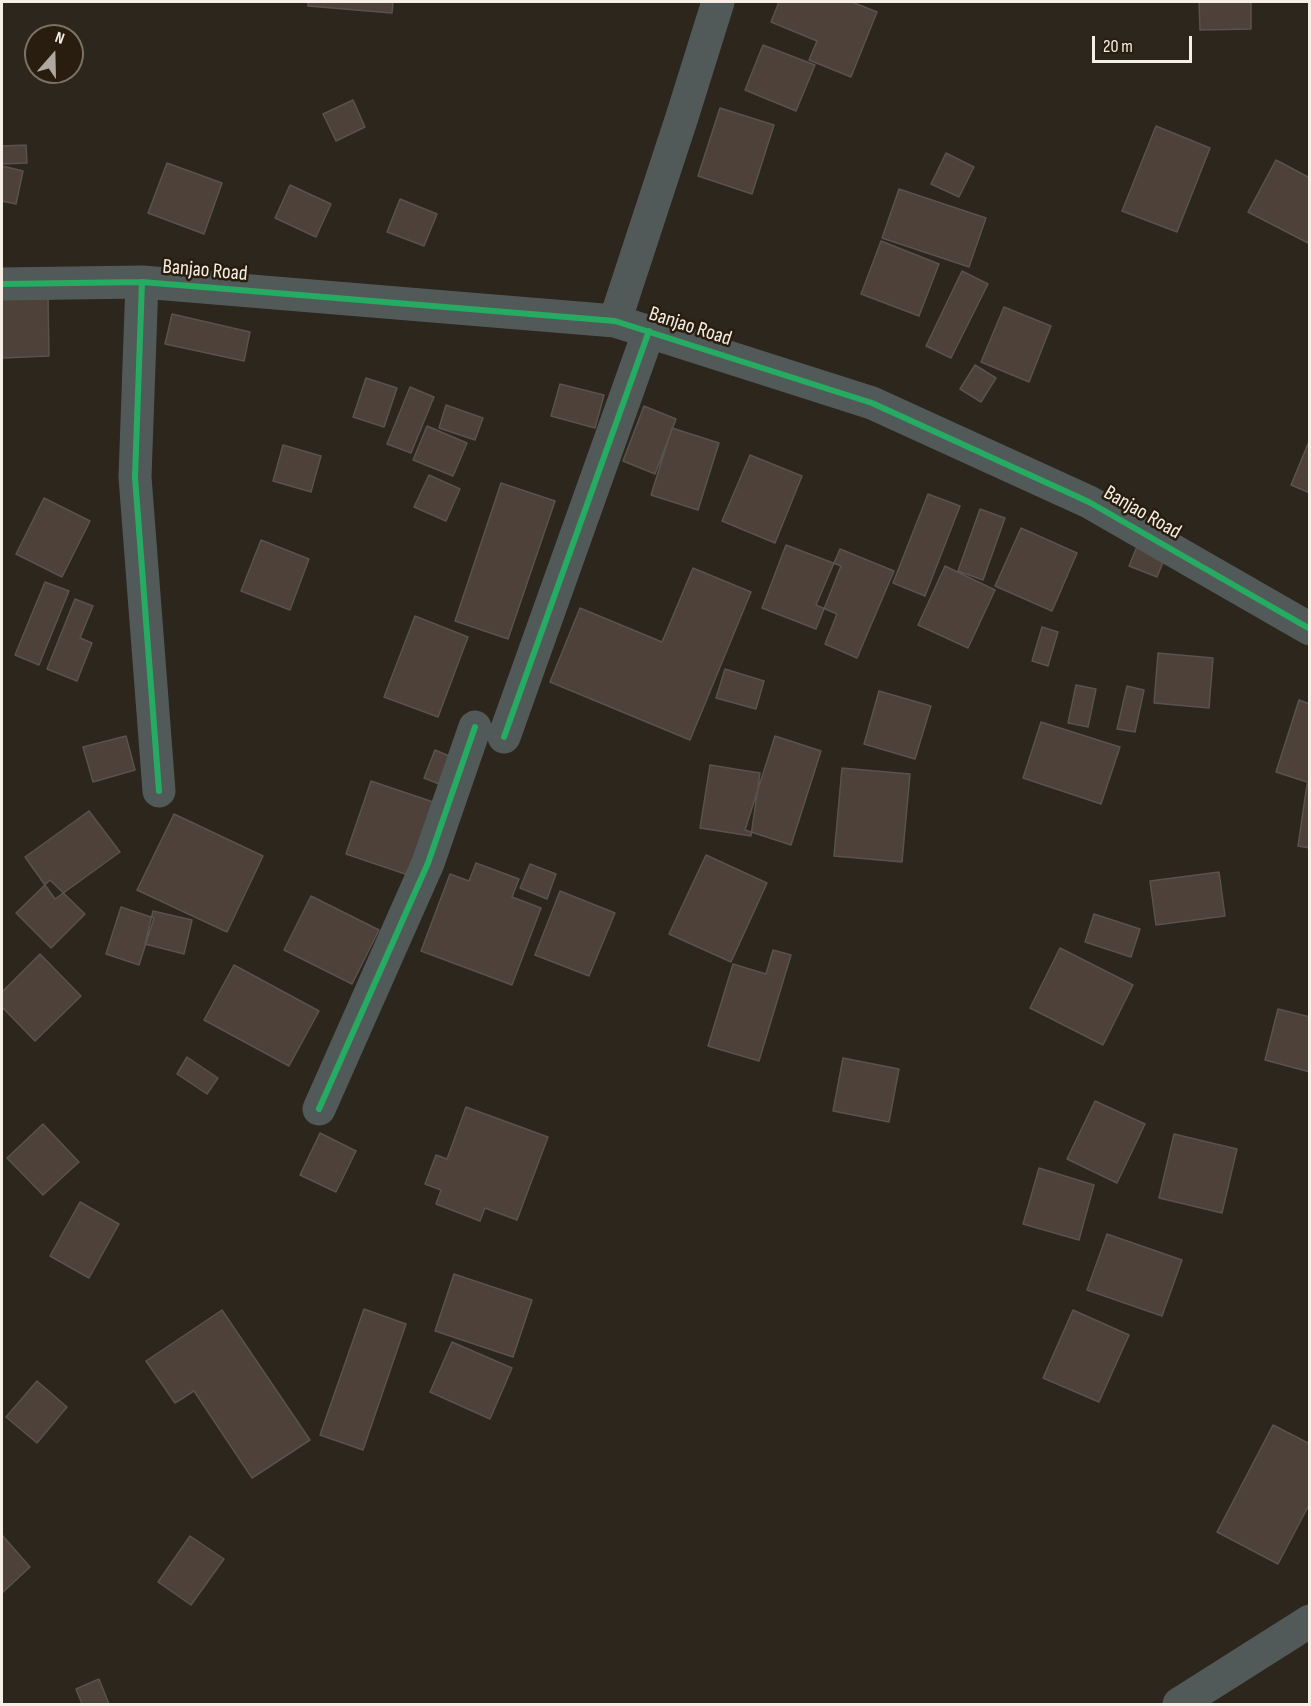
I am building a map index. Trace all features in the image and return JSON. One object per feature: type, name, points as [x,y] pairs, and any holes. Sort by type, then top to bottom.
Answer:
[{"type":"street","points":[[615,321],[718,2]]},
{"type":"street","points":[[142,282],[135,477],[159,791]]},
{"type":"street","name":"Banjao Road","points":[[2,284],[142,282],[615,321],[894,413],[1089,501],[1310,629]]},
{"type":"street","points":[[320,1109],[428,863],[489,732],[649,331]]},
{"type":"street","points":[[1179,1704],[1310,1621]]},
{"type":"building","points":[[308,2],[393,2],[392,13],[308,6]]},
{"type":"building","points":[[779,2],[852,2],[877,12],[851,77],[809,60],[817,41],[771,22]]},
{"type":"building","points":[[1199,2],[1251,2],[1251,29],[1200,30]]},
{"type":"building","points":[[763,45],[815,65],[796,111],[745,90]]},
{"type":"building","points":[[353,100],[365,127],[336,141],[323,114]]},
{"type":"building","points":[[720,108],[774,125],[752,194],[698,176]]},
{"type":"building","points":[[1156,126],[1210,148],[1177,232],[1122,211]]},
{"type":"building","points":[[26,145],[27,163],[2,164],[2,146]]},
{"type":"building","points":[[946,153],[974,167],[959,197],[931,184]]},
{"type":"building","points":[[1276,160],[1310,178],[1310,244],[1248,212]]},
{"type":"building","points":[[167,163],[222,183],[204,234],[148,213]]},
{"type":"building","points":[[2,166],[23,171],[16,204],[2,201]]},
{"type":"building","points":[[290,185],[331,204],[316,237],[275,218]]},
{"type":"building","points":[[899,189],[986,218],[969,267],[882,238]]},
{"type":"building","points":[[400,199],[437,214],[424,246],[387,232]]},
{"type":"building","points":[[881,241],[939,264],[919,316],[861,294]]},
{"type":"building","points":[[962,271],[988,284],[951,358],[926,346]]},
{"type":"building","points":[[48,297],[49,356],[2,358],[2,299]]},
{"type":"building","points":[[1004,307],[1051,326],[1029,382],[981,362]]},
{"type":"building","points":[[172,314],[250,332],[244,361],[165,344]]},
{"type":"building","points":[[975,365],[996,378],[981,402],[960,389]]},
{"type":"building","points":[[366,378],[397,388],[384,427],[353,417]]},
{"type":"building","points":[[560,384],[604,395],[595,428],[551,416]]},
{"type":"building","points":[[410,387],[434,397],[411,453],[387,444]]},
{"type":"building","points":[[446,405],[483,418],[475,440],[439,428]]},
{"type":"building","points":[[644,406],[676,419],[655,474],[623,461]]},
{"type":"building","points":[[427,426],[467,443],[453,476],[413,460]]},
{"type":"building","points":[[672,428],[719,443],[698,510],[651,495]]},
{"type":"building","points":[[1310,439],[1310,493],[1291,485]]},
{"type":"building","points":[[283,445],[321,456],[311,492],[273,481]]},
{"type":"building","points":[[750,455],[802,476],[775,543],[722,521]]},
{"type":"building","points":[[429,475],[460,489],[446,521],[414,507]]},
{"type":"building","points":[[501,483],[555,501],[508,639],[455,621]]},
{"type":"building","points":[[928,494],[960,506],[925,596],[893,583]]},
{"type":"building","points":[[44,498],[90,521],[62,577],[16,554]]},
{"type":"building","points":[[980,509],[1005,518],[983,580],[958,571]]},
{"type":"building","points":[[1021,528],[1077,553],[1052,611],[995,586]]},
{"type":"building","points":[[261,540],[309,559],[290,610],[241,591]]},
{"type":"building","points":[[1138,544],[1166,555],[1157,577],[1129,566]]},
{"type":"building","points":[[786,545],[841,566],[816,629],[762,608]]},
{"type":"building","points":[[840,549],[894,571],[857,658],[825,644],[837,614],[816,605]]},
{"type":"building","points":[[945,566],[995,590],[968,648],[918,625]]},
{"type":"building","points":[[693,568],[751,592],[690,740],[550,682],[580,608],[662,642]]},
{"type":"building","points":[[45,582],[69,591],[39,665],[15,655]]},
{"type":"building","points":[[75,599],[93,606],[80,638],[92,643],[77,681],[47,669]]},
{"type":"building","points":[[415,616],[468,637],[438,717],[384,697]]},
{"type":"building","points":[[1042,627],[1058,632],[1048,666],[1032,661]]},
{"type":"building","points":[[1158,653],[1213,658],[1209,708],[1154,703]]},
{"type":"building","points":[[725,669],[764,681],[756,709],[716,698]]},
{"type":"building","points":[[1076,685],[1096,689],[1088,727],[1068,723]]},
{"type":"building","points":[[1127,686],[1144,690],[1135,732],[1117,729]]},
{"type":"building","points":[[879,691],[931,706],[915,759],[864,744]]},
{"type":"building","points":[[1299,700],[1310,704],[1310,783],[1276,772]]},
{"type":"building","points":[[1041,722],[1120,747],[1101,804],[1023,778]]},
{"type":"building","points":[[126,736],[135,770],[93,782],[83,747]]},
{"type":"building","points":[[775,736],[821,751],[791,845],[745,830]]},
{"type":"building","points":[[435,750],[454,758],[444,786],[424,778]]},
{"type":"building","points":[[710,765],[760,773],[751,836],[700,828]]},
{"type":"building","points":[[842,768],[910,774],[902,862],[834,856]]},
{"type":"building","points":[[371,781],[442,805],[417,878],[346,854]]},
{"type":"building","points":[[1307,784],[1310,784],[1310,848],[1298,846]]},
{"type":"building","points":[[89,811],[120,852],[55,899],[25,857]]},
{"type":"building","points":[[174,814],[263,856],[227,932],[137,890]]},
{"type":"building","points":[[706,855],[767,883],[731,962],[669,934]]},
{"type":"building","points":[[476,863],[519,879],[512,897],[541,908],[512,985],[421,951],[450,874],[469,881]]},
{"type":"building","points":[[530,864],[556,874],[547,899],[520,888]]},
{"type":"building","points":[[1219,872],[1225,916],[1156,925],[1150,881]]},
{"type":"building","points":[[50,880],[85,914],[51,948],[16,913]]},
{"type":"building","points":[[560,891],[615,913],[589,976],[535,955]]},
{"type":"building","points":[[311,896],[379,930],[352,984],[284,950]]},
{"type":"building","points":[[121,907],[154,918],[139,965],[106,954]]},
{"type":"building","points":[[153,911],[192,920],[184,954],[145,944]]},
{"type":"building","points":[[1094,914],[1140,929],[1131,957],[1085,942]]},
{"type":"building","points":[[1060,948],[1133,985],[1103,1045],[1030,1008]]},
{"type":"building","points":[[773,950],[791,955],[759,1061],[708,1046],[733,964],[766,974]]},
{"type":"building","points":[[40,954],[81,996],[35,1041],[2,1007],[2,992]]},
{"type":"building","points":[[234,965],[319,1011],[289,1066],[204,1020]]},
{"type":"building","points":[[1278,1009],[1310,1017],[1310,1072],[1265,1060]]},
{"type":"building","points":[[187,1057],[218,1078],[207,1094],[177,1074]]},
{"type":"building","points":[[843,1058],[899,1069],[889,1122],[833,1111]]},
{"type":"building","points":[[1095,1101],[1145,1124],[1117,1183],[1067,1159]]},
{"type":"building","points":[[466,1107],[548,1137],[517,1220],[485,1208],[480,1221],[436,1204],[441,1190],[425,1184],[436,1155],[447,1159]]},
{"type":"building","points":[[43,1124],[79,1162],[43,1195],[7,1158]]},
{"type":"building","points":[[320,1133],[356,1151],[336,1192],[300,1175]]},
{"type":"building","points":[[1174,1134],[1237,1149],[1222,1213],[1159,1198]]},
{"type":"building","points":[[1039,1168],[1094,1185],[1079,1240],[1023,1224]]},
{"type":"building","points":[[80,1202],[119,1224],[89,1278],[50,1256]]},
{"type":"building","points":[[1107,1234],[1182,1260],[1162,1316],[1087,1290]]},
{"type":"building","points":[[454,1274],[532,1300],[513,1357],[435,1331]]},
{"type":"building","points":[[364,1309],[406,1324],[363,1450],[320,1435]]},
{"type":"building","points":[[222,1310],[310,1440],[252,1478],[194,1391],[175,1403],[146,1361]]},
{"type":"building","points":[[1073,1310],[1129,1335],[1099,1402],[1043,1378]]},
{"type":"building","points":[[452,1342],[512,1368],[490,1419],[430,1392]]},
{"type":"building","points":[[37,1381],[67,1407],[37,1443],[6,1417]]},
{"type":"building","points":[[1273,1425],[1310,1444],[1310,1503],[1278,1564],[1217,1532]]},
{"type":"building","points":[[2,1535],[30,1567],[2,1593]]},
{"type":"building","points":[[190,1536],[224,1559],[191,1605],[158,1582]]},
{"type":"building","points":[[99,1679],[109,1704],[82,1704],[76,1689]]},
{"type":"cycle path","points":[[142,282],[135,477],[159,791]]},
{"type":"cycle path","points":[[2,284],[142,282],[615,321],[872,403],[1089,502],[1310,629]]},
{"type":"cycle path","points":[[504,737],[649,331]]},
{"type":"cycle path","points":[[319,1109],[428,863],[475,727]]}]
